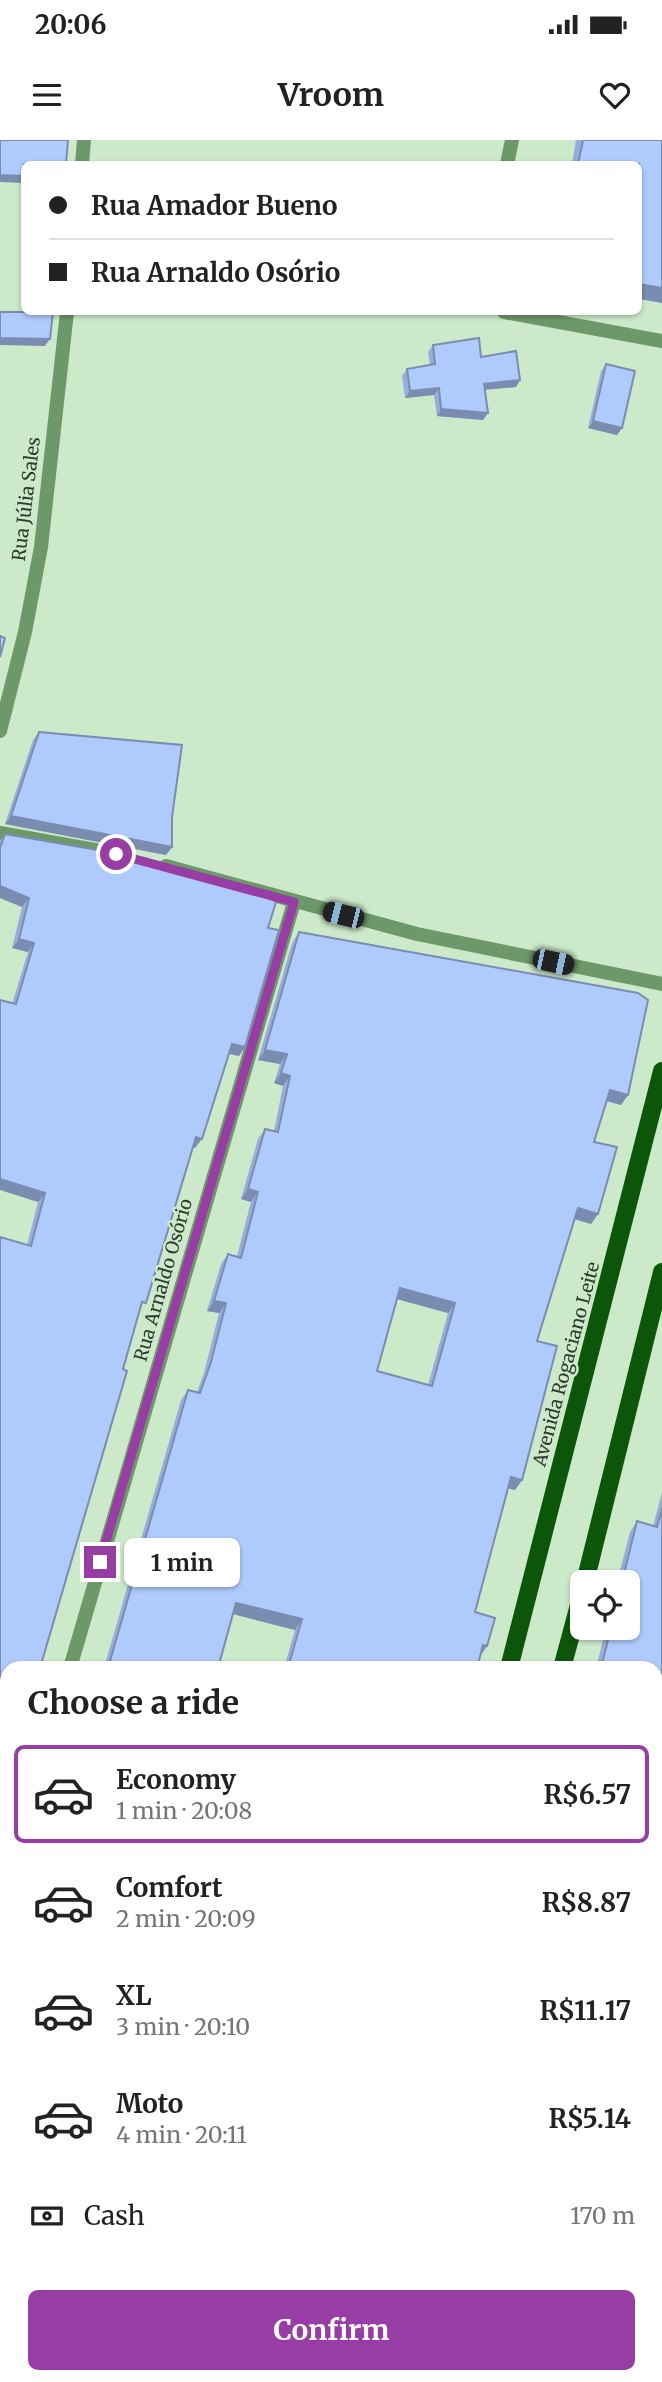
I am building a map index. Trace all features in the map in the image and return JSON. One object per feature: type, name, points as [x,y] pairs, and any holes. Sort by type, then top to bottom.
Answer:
[{"type":"main road","name":"Avenida Rogaciano Leite","points":[[511,1661],[662,1071]]},
{"type":"main road","points":[[588,1570],[662,1272]]},
{"type":"main road","points":[[564,1661],[570,1638]]},
{"type":"street","points":[[82,161],[84,140]]},
{"type":"street","points":[[508,161],[512,140]]},
{"type":"street","name":"Rua Júlia Sales","points":[[0,731],[25,632],[41,547],[67,315]]},
{"type":"street","points":[[520,315],[662,341]]},
{"type":"street","points":[[0,833],[128,856]]},
{"type":"street","points":[[152,862],[417,934],[662,984]]},
{"type":"street","name":"Rua Arnaldo Osório","points":[[71,1661],[294,902]]},
{"type":"building","points":[[0,140],[68,140],[66,161],[21,161],[21,176],[0,175]]},
{"type":"building","points":[[583,140],[662,140],[662,288],[642,285],[642,161],[579,161]]},
{"type":"building","points":[[0,312],[53,315],[50,339],[0,338]]},
{"type":"building","points":[[479,338],[481,357],[516,351],[520,380],[484,384],[488,413],[441,409],[439,388],[410,391],[407,369],[435,364],[433,345]]},
{"type":"building","points":[[606,364],[635,371],[622,428],[593,421]]},
{"type":"building","points":[[0,636],[5,638],[0,657]]},
{"type":"building","points":[[39,732],[182,745],[172,817],[172,847],[11,816]]},
{"type":"building","points":[[5,834],[144,858],[185,870],[184,874],[276,902],[268,928],[279,930],[245,1047],[232,1044],[202,1139],[196,1137],[146,1303],[142,1302],[123,1369],[127,1371],[42,1661],[0,1661],[0,1237],[31,1246],[45,1193],[0,1179],[0,1000],[16,1004],[34,943],[19,939],[29,898],[0,886],[0,848]]},
{"type":"building","points":[[299,932],[638,993],[648,1000],[628,1095],[610,1090],[594,1142],[617,1147],[598,1214],[578,1208],[537,1341],[557,1346],[522,1480],[511,1477],[475,1612],[495,1618],[487,1646],[483,1645],[479,1661],[290,1661],[302,1619],[236,1603],[220,1661],[110,1661],[188,1390],[200,1393],[211,1362],[226,1303],[214,1301],[228,1254],[241,1258],[258,1192],[248,1189],[265,1129],[278,1132],[290,1076],[281,1073],[287,1054],[265,1050]],"holes":[[[400,1288],[455,1303],[432,1386],[377,1371]]]},
{"type":"building","points":[[662,1508],[662,1661],[603,1661],[608,1640],[640,1640],[640,1570],[625,1570],[637,1521],[657,1527]]},
{"type":"route","points":[[100,1562],[294,902],[140,858],[116,854]]}]
